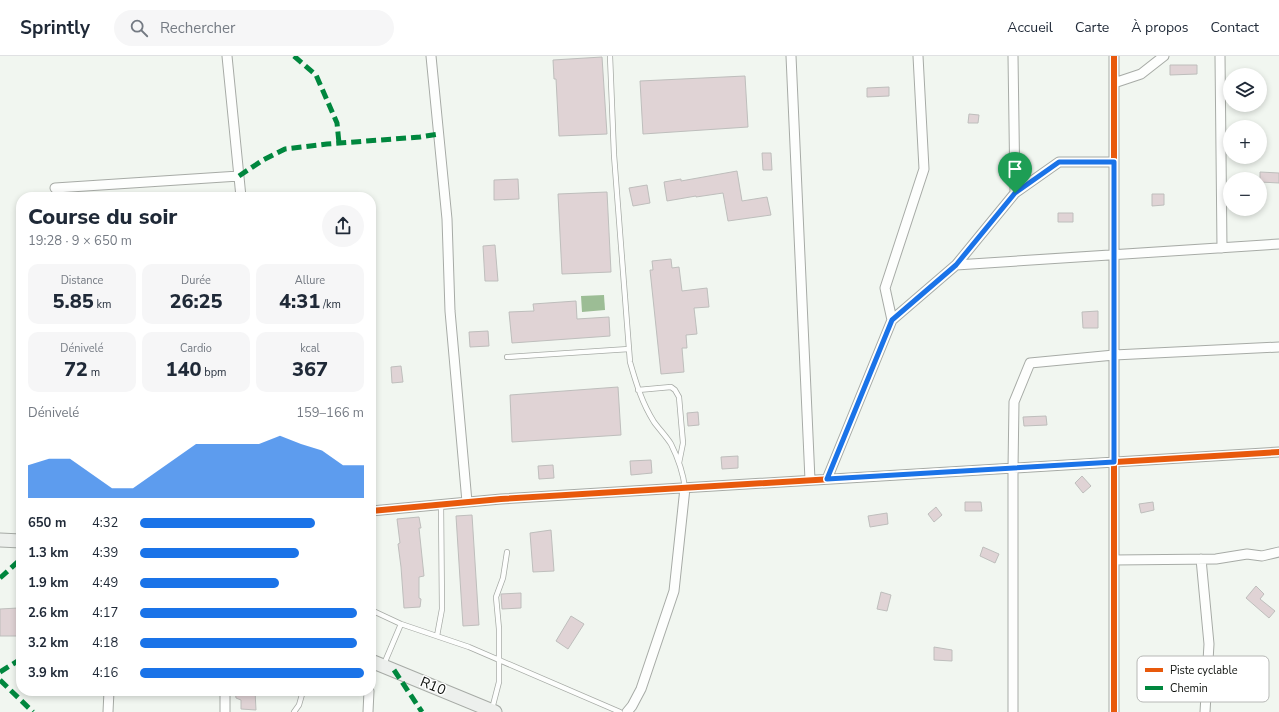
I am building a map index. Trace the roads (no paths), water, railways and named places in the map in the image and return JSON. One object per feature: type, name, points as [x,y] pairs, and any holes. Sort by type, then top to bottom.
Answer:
[{"type":"main road","points":[[0,540],[16,541]]},
{"type":"main road","name":"R10","points":[[377,664],[493,711]]},
{"type":"street","points":[[227,56],[240,192]]},
{"type":"street","points":[[431,56],[447,219],[450,311],[467,502]]},
{"type":"street","points":[[791,56],[810,480]]},
{"type":"street","points":[[892,320],[885,288],[924,169],[918,56]]},
{"type":"street","points":[[1013,56],[1015,193]]},
{"type":"street","points":[[1114,56],[1114,712]]},
{"type":"street","points":[[1114,83],[1141,74],[1164,56]]},
{"type":"street","points":[[1220,56],[1222,248]]},
{"type":"street","points":[[827,479],[892,320],[956,265],[1015,193],[1059,162],[1114,162]]},
{"type":"street","points":[[54,188],[238,176]]},
{"type":"street","points":[[956,265],[1279,244]]},
{"type":"street","points":[[1013,712],[1014,402],[1030,363],[1114,355],[1279,347]]},
{"type":"street","points":[[376,510],[509,498],[1279,452]]},
{"type":"street","points":[[627,712],[641,689],[674,591],[685,488]]},
{"type":"street","points":[[1114,560],[1216,559],[1247,554],[1262,556],[1279,552]]},
{"type":"street","points":[[1201,559],[1209,644],[1208,656]]},
{"type":"street","points":[[108,712],[109,696]]},
{"type":"street","points":[[225,696],[225,712]]},
{"type":"street","points":[[368,712],[369,696]]},
{"type":"street","points":[[1206,702],[1206,712]]},
{"type":"lane","points":[[610,56],[614,155],[630,362],[638,390],[654,421],[670,444],[683,472],[685,488]]},
{"type":"lane","points":[[507,357],[629,349]]},
{"type":"lane","points":[[638,390],[671,387],[675,390],[679,398],[683,442],[679,463]]},
{"type":"lane","points":[[437,636],[442,609],[441,504]]},
{"type":"lane","points":[[493,711],[499,682],[499,629],[496,597],[503,578],[507,552]]},
{"type":"lane","points":[[376,612],[401,624],[469,647],[620,712]]},
{"type":"lane","points":[[377,664],[401,624]]},
{"type":"lane","points":[[294,712],[299,705],[302,696]]}]
